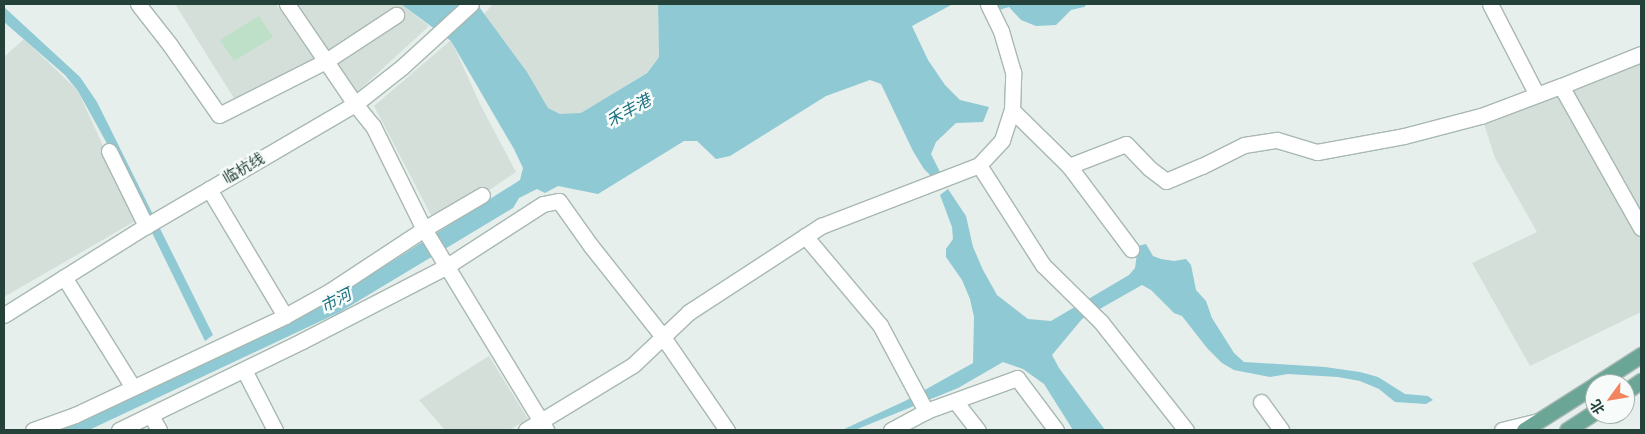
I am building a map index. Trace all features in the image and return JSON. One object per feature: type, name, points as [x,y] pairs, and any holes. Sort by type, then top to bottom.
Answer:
[{"type":"main road","points":[[1612,374],[1641,355]]},
{"type":"main road","points":[[1524,430],[1585,391]]},
{"type":"main road","points":[[1568,430],[1585,419]]},
{"type":"street","points":[[138,4],[170,45],[219,115],[326,61],[396,15]]},
{"type":"street","points":[[287,4],[355,104],[373,126],[424,229],[543,426]]},
{"type":"street","name":"临杭线","points":[[4,315],[152,223],[355,104],[402,67],[471,4]]},
{"type":"street","points":[[526,430],[543,426],[633,365],[689,312],[821,226],[979,165],[1002,140],[1012,110],[1013,72],[1001,31],[988,4]]},
{"type":"street","points":[[1490,4],[1537,95]]},
{"type":"street","points":[[1068,166],[1126,144],[1149,168],[1166,181],[1244,146],[1277,140],[1317,152],[1404,136],[1481,116],[1641,54]]},
{"type":"street","points":[[1561,86],[1641,228]]},
{"type":"street","points":[[1012,110],[1068,166],[1131,249]]},
{"type":"street","points":[[110,151],[152,223]]},
{"type":"street","points":[[979,165],[1043,264],[1101,322],[1186,430]]},
{"type":"street","points":[[209,189],[285,316]]},
{"type":"street","points":[[33,430],[75,415],[132,386],[285,316],[330,291],[424,229],[482,195]]},
{"type":"street","points":[[119,430],[244,370],[446,266],[543,204],[559,200],[591,246],[663,337],[727,430]]},
{"type":"street","points":[[805,236],[880,325],[926,411]]},
{"type":"street","points":[[64,277],[132,386]]},
{"type":"street","points":[[244,370],[275,430]]},
{"type":"street","points":[[891,430],[926,411],[1017,378],[1056,430]]},
{"type":"street","points":[[955,401],[978,430]]},
{"type":"street","points":[[1262,402],[1280,430]]},
{"type":"street","points":[[151,416],[159,430]]},
{"type":"street","points":[[1502,430],[1540,420]]},
{"type":"shaded area","points":[[175,4],[276,4],[315,60],[235,100]]},
{"type":"shaded area","points":[[298,4],[401,4],[429,26],[356,93]]},
{"type":"shaded area","points":[[493,4],[658,4],[659,57],[646,73],[580,114],[560,114],[548,108],[527,72],[484,14]]},
{"type":"shaded area","points":[[24,39],[78,91],[137,220],[4,297],[4,57]]},
{"type":"shaded area","points":[[451,40],[480,104],[516,172],[435,223],[374,106]]},
{"type":"shaded area","points":[[1641,55],[1641,312],[1530,366],[1472,263],[1537,232],[1495,158],[1484,124]]},
{"type":"shaded area","points":[[489,356],[528,419],[509,430],[445,430],[419,400]]},
{"type":"green space","points":[[259,16],[273,37],[234,61],[220,40]]},
{"type":"water","points":[[401,4],[477,4],[527,72],[548,108],[560,114],[581,113],[647,73],[659,57],[658,4],[953,4],[912,26],[928,60],[945,85],[960,100],[989,107],[983,122],[956,123],[936,142],[931,154],[941,174],[932,177],[924,169],[913,151],[881,84],[870,80],[826,96],[730,156],[716,159],[697,141],[684,141],[598,194],[558,186],[545,193],[537,189],[519,198],[513,208],[340,312],[89,430],[47,430],[134,395],[336,297],[520,180],[523,168],[514,149],[451,41]]},
{"type":"water","points":[[994,4],[1087,4],[1084,7],[1071,10],[1056,25],[1036,26],[1021,20],[1009,7],[996,11]]},
{"type":"water","points":[[4,7],[80,77],[97,102],[213,335],[205,341],[121,169],[78,91],[65,75],[4,22]]},
{"type":"water","points":[[948,189],[966,216],[973,247],[997,295],[1028,319],[1051,321],[1129,275],[1135,268],[1138,246],[1146,244],[1153,256],[1174,261],[1186,259],[1191,265],[1196,290],[1206,301],[1212,318],[1234,353],[1244,362],[1325,367],[1360,372],[1378,377],[1405,394],[1428,396],[1433,400],[1426,404],[1395,402],[1379,389],[1360,381],[1338,377],[1288,374],[1270,377],[1234,370],[1222,363],[1207,348],[1182,316],[1174,313],[1151,290],[1142,285],[1082,319],[1052,355],[1059,368],[1105,430],[1073,430],[1044,384],[1023,369],[1003,362],[958,388],[855,430],[842,430],[905,401],[973,363],[974,317],[970,299],[962,280],[946,257],[946,249],[953,239],[952,227],[940,195]]},
{"type":"water label","name":"禾丰港","points":[[629,111]]},
{"type":"water label","name":"市河","points":[[336,301]]}]
